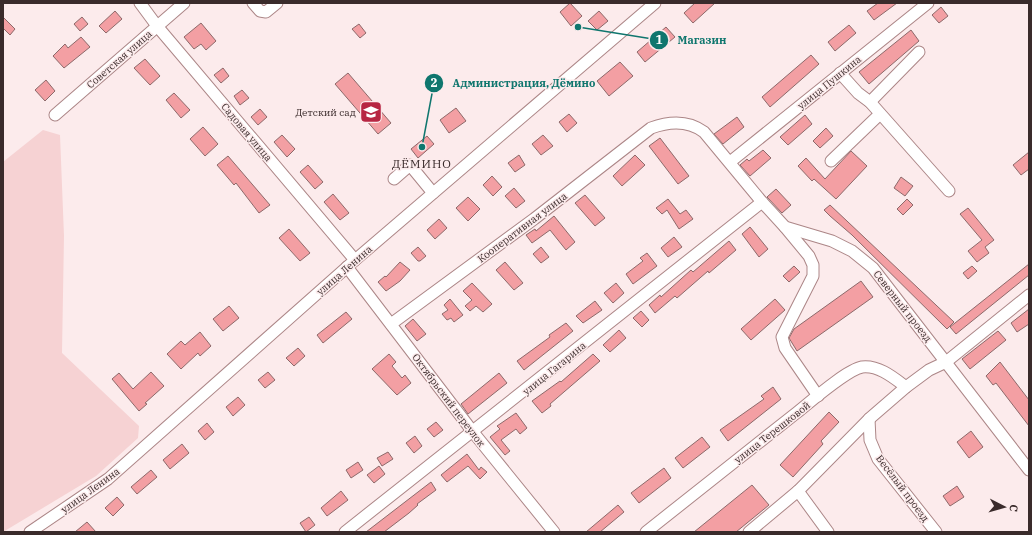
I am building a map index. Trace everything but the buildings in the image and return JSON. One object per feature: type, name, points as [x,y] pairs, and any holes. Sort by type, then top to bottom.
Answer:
[{"type":"street","name":"Садовая улица","points":[[140,3],[157,26],[351,263]]},
{"type":"street","name":"Советская улица","points":[[55,115],[184,3]]},
{"type":"street","points":[[253,3],[260,11],[266,12],[277,3]]},
{"type":"street","name":"улица Пушкина","points":[[730,162],[928,3]]},
{"type":"street","name":"улица Ленина","points":[[30,532],[108,479],[351,263],[653,4]]},
{"type":"street","points":[[870,102],[919,52]]},
{"type":"street","points":[[840,73],[858,93],[870,102],[949,191]]},
{"type":"street","points":[[831,161],[880,114]]},
{"type":"street","name":"Кооперативная улица","points":[[391,324],[534,218],[651,128],[664,123],[678,122],[697,126],[730,162]]},
{"type":"street","points":[[730,162],[762,202],[809,256],[813,265],[813,276],[782,337],[785,348],[818,396]]},
{"type":"street","points":[[394,179],[410,165],[433,193]]},
{"type":"street","name":"улица Гагарина","points":[[345,532],[762,202]]},
{"type":"street","name":"Северный проезд","points":[[785,227],[832,241],[852,252],[873,268],[1029,470]]},
{"type":"street","name":"Октябрьский переулок","points":[[351,263],[391,324],[473,432],[554,532]]},
{"type":"street","points":[[749,532],[798,491],[869,419],[906,387],[929,370],[946,362],[1029,295]]},
{"type":"street","name":"улица Терешковой","points":[[646,532],[818,396],[853,371],[863,367],[874,368],[886,373],[906,387]]},
{"type":"street","name":"Весёлый проезд","points":[[869,419],[870,440],[878,459],[936,532]]},
{"type":"street","points":[[798,491],[828,532]]},
{"type":"shaded area","points":[[43,130],[60,135],[64,236],[62,353],[139,426],[138,438],[96,476],[3,532],[3,162]]},
{"type":"place","name":"Магазин","points":[[578,27]]},
{"type":"place","name":"Детский сад","points":[[371,112]]},
{"type":"place","name":"Администрация, Дёмино","points":[[422,147]]},
{"type":"district","name":"ДЁМИНО","points":[[422,164]]}]
